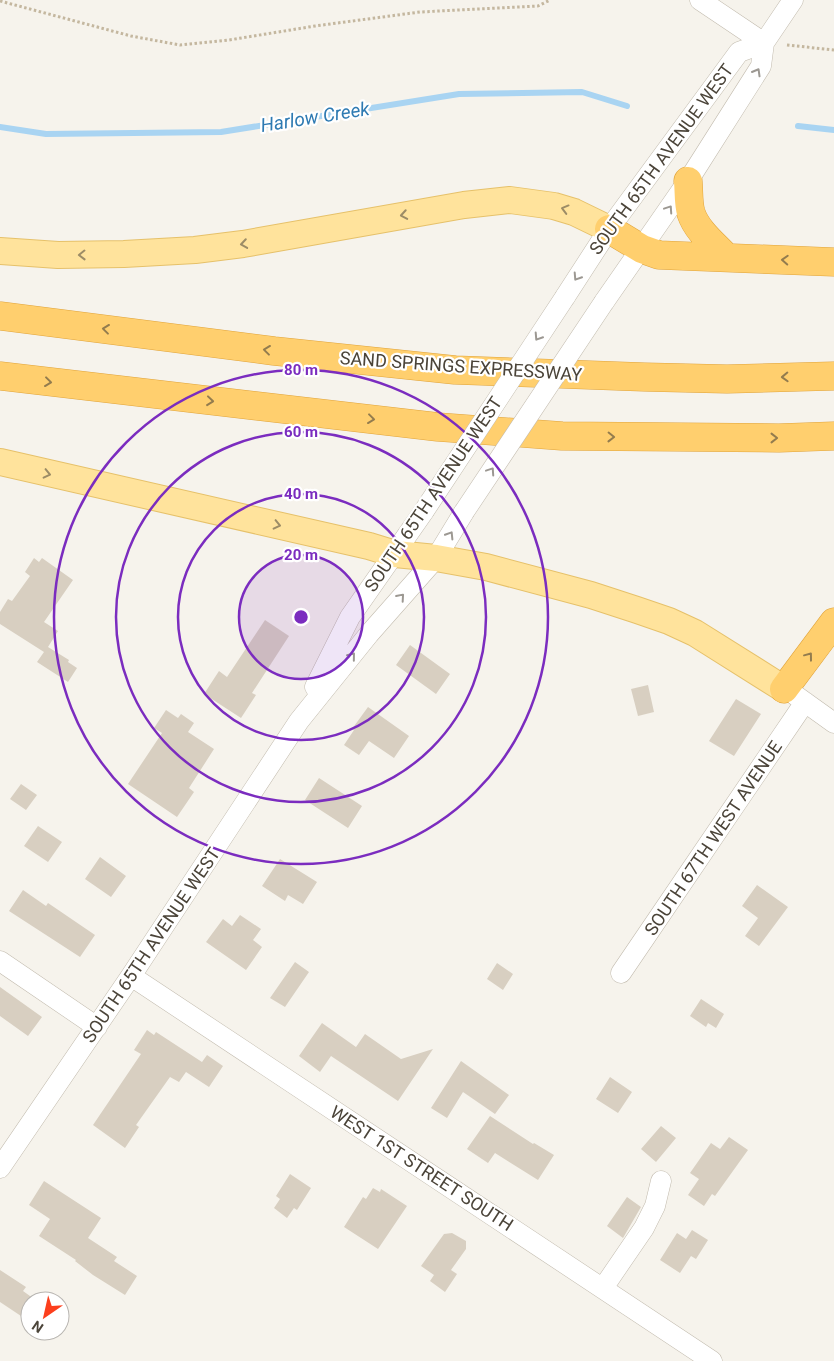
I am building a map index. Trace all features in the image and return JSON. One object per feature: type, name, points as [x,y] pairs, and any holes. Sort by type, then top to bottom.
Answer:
[{"type":"highway","points":[[688,181],[691,213],[702,233],[726,257]]},
{"type":"highway","points":[[609,229],[642,249],[659,255],[834,262]]},
{"type":"highway","name":"SAND SPRINGS EXPRESSWAY","points":[[0,316],[274,351],[455,370],[727,379],[834,376]]},
{"type":"highway","points":[[0,376],[438,427],[562,436],[779,438],[834,436]]},
{"type":"highway","points":[[795,696],[834,622]]},
{"type":"main road","points":[[0,251],[58,255],[195,250],[243,244],[464,205],[510,200],[554,206],[574,212],[609,229]]},
{"type":"main road","points":[[0,462],[395,554],[436,558],[486,567],[572,590],[669,621],[695,633],[795,696]]},
{"type":"street","points":[[700,0],[764,42]]},
{"type":"street","name":"SOUTH 65TH AVENUE WEST","points":[[0,1168],[97,1027],[299,721],[369,634],[436,558],[464,512],[604,302],[688,181],[761,66],[764,42],[793,0]]},
{"type":"street","name":"SOUTH 65TH AVENUE WEST","points":[[299,721],[350,617],[424,511],[609,229],[739,52],[764,42]]},
{"type":"street","points":[[795,696],[834,723]]},
{"type":"street","name":"SOUTH 67TH WEST AVENUE","points":[[621,974],[795,696]]},
{"type":"street","points":[[0,961],[97,1027]]},
{"type":"street","name":"WEST 1ST STREET SOUTH","points":[[131,976],[712,1361]]},
{"type":"street","points":[[603,1288],[644,1228],[655,1206],[661,1181]]},
{"type":"path","points":[[0,1],[131,36],[180,45],[230,40],[314,26],[420,12],[538,6],[550,0]]},
{"type":"path","points":[[764,42],[834,50]]},
{"type":"building","points":[[34,558],[39,562],[42,558],[73,580],[44,622],[58,631],[48,647],[69,660],[68,662],[77,668],[68,682],[37,662],[44,652],[0,624],[0,612],[8,599],[12,601],[30,576],[25,572]]},
{"type":"building","points":[[265,620],[289,636],[252,693],[256,695],[241,718],[204,694],[219,671],[227,677]]},
{"type":"building","points":[[410,645],[450,674],[436,694],[396,665]]},
{"type":"building","points":[[648,685],[654,712],[638,716],[631,689]]},
{"type":"building","points":[[736,699],[761,714],[734,756],[709,741]]},
{"type":"building","points":[[368,707],[409,736],[394,758],[369,741],[359,755],[344,745],[354,730],[352,729]]},
{"type":"building","points":[[166,710],[178,718],[181,714],[194,723],[188,732],[214,749],[189,788],[194,792],[177,817],[128,784],[162,733],[154,728]]},
{"type":"building","points":[[319,778],[362,806],[348,828],[305,800]]},
{"type":"building","points":[[21,784],[37,795],[26,810],[10,799]]},
{"type":"building","points":[[38,826],[62,842],[48,862],[24,846]]},
{"type":"building","points":[[100,857],[126,876],[111,897],[85,879]]},
{"type":"building","points":[[280,859],[317,882],[303,904],[288,895],[285,901],[262,886]]},
{"type":"building","points":[[757,885],[788,907],[759,946],[745,936],[758,918],[742,906]]},
{"type":"building","points":[[23,890],[46,906],[48,903],[95,935],[80,957],[9,911]]},
{"type":"building","points":[[240,915],[261,929],[253,940],[262,947],[246,970],[206,942],[223,919],[232,926]]},
{"type":"building","points":[[295,962],[309,972],[285,1007],[270,998]]},
{"type":"building","points":[[497,963],[513,974],[503,990],[487,979]]},
{"type":"building","points":[[0,987],[42,1017],[28,1036],[0,1016]]},
{"type":"building","points":[[701,999],[724,1014],[716,1028],[708,1023],[706,1027],[690,1016]]},
{"type":"building","points":[[322,1023],[356,1047],[365,1034],[401,1059],[433,1049],[398,1101],[331,1056],[320,1072],[299,1056]]},
{"type":"building","points":[[147,1030],[154,1035],[156,1032],[202,1062],[207,1055],[223,1066],[209,1087],[186,1072],[179,1082],[170,1077],[136,1125],[139,1127],[125,1148],[93,1125],[141,1054],[134,1050]]},
{"type":"building","points":[[461,1061],[509,1095],[495,1114],[463,1092],[447,1118],[431,1108]]},
{"type":"building","points":[[610,1077],[632,1092],[618,1113],[596,1099]]},
{"type":"building","points":[[490,1116],[533,1144],[554,1155],[538,1180],[495,1153],[488,1163],[467,1149]]},
{"type":"building","points":[[661,1126],[676,1138],[656,1162],[641,1149]]},
{"type":"building","points":[[729,1137],[748,1150],[715,1196],[712,1194],[704,1206],[688,1195],[699,1179],[690,1173],[711,1143],[720,1149]]},
{"type":"building","points":[[290,1174],[311,1188],[297,1210],[294,1208],[287,1218],[274,1208],[280,1199],[276,1196]]},
{"type":"building","points":[[44,1181],[101,1218],[88,1238],[117,1257],[114,1261],[137,1276],[125,1295],[93,1275],[76,1260],[39,1236],[50,1219],[29,1205]]},
{"type":"building","points":[[373,1188],[380,1192],[381,1189],[407,1206],[378,1249],[344,1227],[363,1197],[366,1199]]},
{"type":"building","points":[[627,1197],[641,1207],[623,1238],[607,1226]]},
{"type":"building","points":[[692,1230],[708,1240],[696,1259],[691,1256],[680,1273],[660,1260],[677,1233],[686,1239]]},
{"type":"building","points":[[452,1233],[466,1241],[466,1249],[451,1270],[457,1274],[445,1292],[430,1281],[434,1275],[421,1266],[444,1234]]},
{"type":"building","points":[[0,1270],[26,1287],[23,1291],[20,1291],[20,1315],[0,1302]]},
{"type":"waterway","name":"Harlow Creek","points":[[0,127],[46,134],[221,132],[459,94],[582,92],[627,106]]},
{"type":"waterway","name":"Harlow Creek","points":[[798,126],[834,130]]}]
